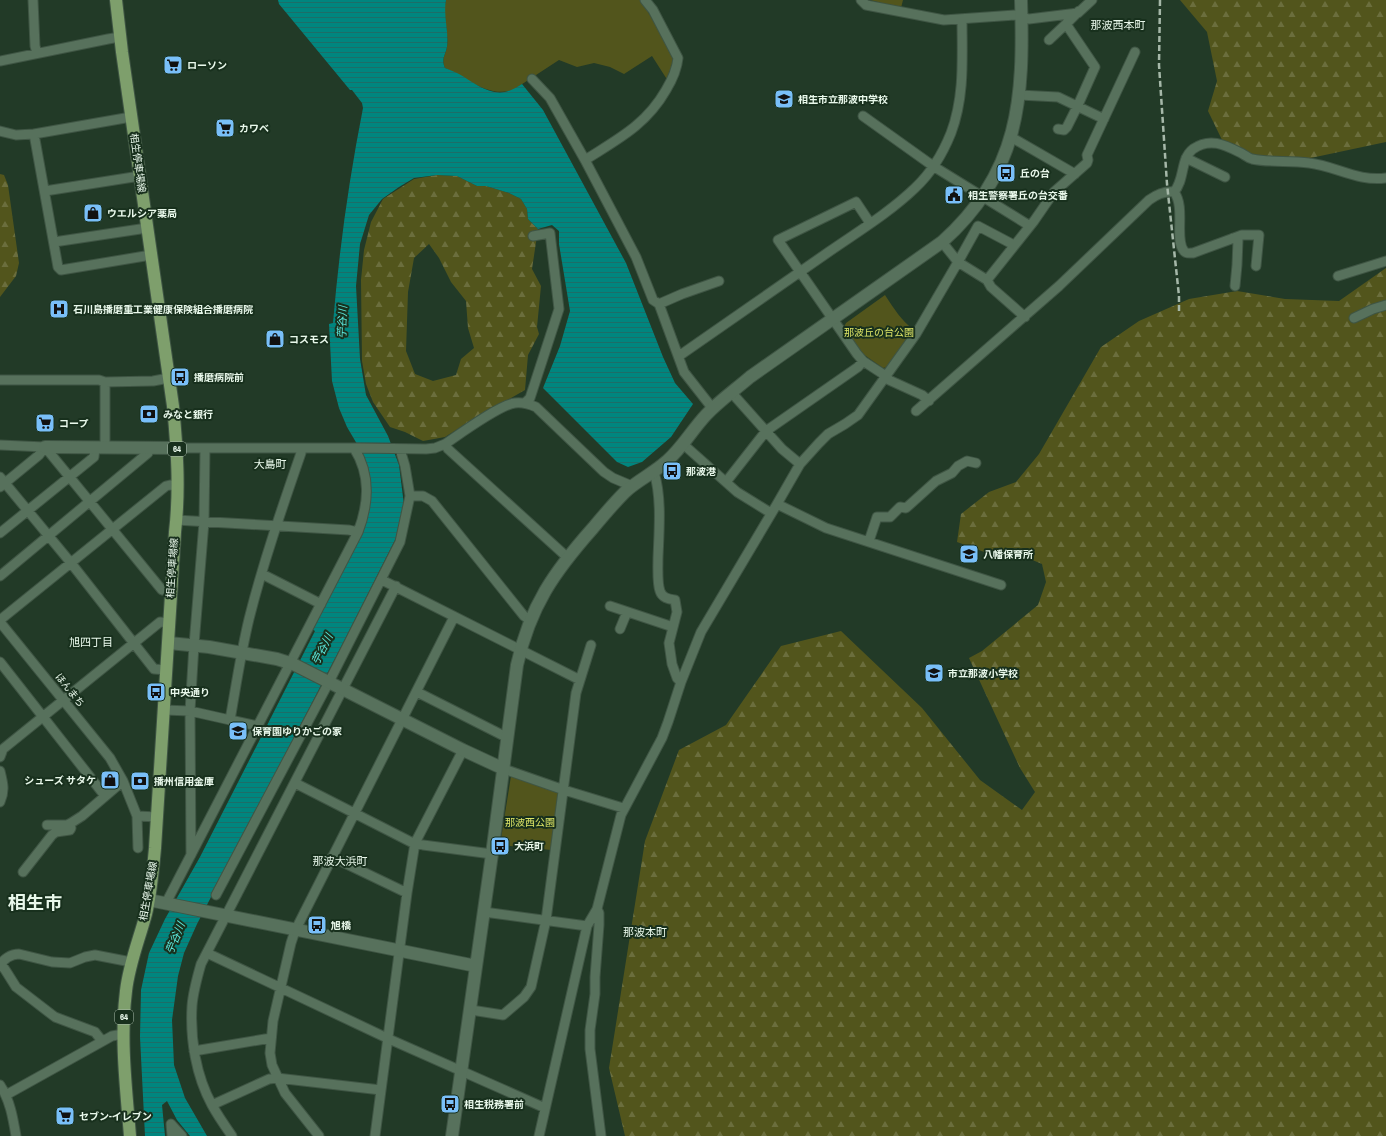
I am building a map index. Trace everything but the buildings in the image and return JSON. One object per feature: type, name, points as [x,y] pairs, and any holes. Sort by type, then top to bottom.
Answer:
[{"type":"main road","name":"相生停車場線","points":[[116,0],[131,117],[173,406],[177,448],[176,520],[158,817],[149,900],[146,915],[131,962],[126,989],[123,1053],[130,1136]]},
{"type":"street","points":[[33,0],[35,46],[37,53]]},
{"type":"street","points":[[585,160],[625,135],[646,118],[661,99],[678,66],[678,58],[653,10],[645,0]]},
{"type":"street","points":[[861,0],[866,5],[944,20],[1015,15],[1029,19],[1080,12]]},
{"type":"street","points":[[452,1136],[471,1010],[517,665],[520,650],[530,620],[548,585],[568,558],[619,499],[632,486],[654,472],[667,461],[696,427],[731,392],[942,242],[958,228],[982,197],[998,171],[1011,137],[1019,95],[1022,17],[1021,0]]},
{"type":"street","points":[[1049,40],[1092,0]]},
{"type":"street","points":[[679,356],[870,223],[907,196],[922,181],[942,152],[951,132],[959,105],[962,77],[962,19]]},
{"type":"street","points":[[1058,129],[1064,130],[1066,127],[1078,105],[1095,67],[1066,24]]},
{"type":"street","points":[[0,61],[120,37]]},
{"type":"street","points":[[987,280],[1030,226],[1054,192],[1088,160],[1087,155],[1135,52]]},
{"type":"street","points":[[532,79],[550,98],[585,160],[636,257],[652,300],[659,304],[684,372],[713,409]]},
{"type":"street","points":[[1019,95],[1058,97],[1078,105],[1104,119]]},
{"type":"street","points":[[863,116],[933,166],[1030,226]]},
{"type":"street","points":[[0,131],[16,135],[34,134],[131,117]]},
{"type":"street","points":[[34,134],[58,267],[61,270],[151,255]]},
{"type":"street","points":[[1011,137],[1074,174]]},
{"type":"street","points":[[916,411],[1025,317],[1149,200],[1160,194],[1174,192],[1180,183],[1186,158],[1191,150],[1201,144],[1209,142],[1226,146],[1250,158],[1311,163],[1366,179],[1386,178]]},
{"type":"street","points":[[1186,158],[1225,177]]},
{"type":"street","points":[[45,192],[140,176]]},
{"type":"street","points":[[1174,192],[1177,196],[1180,209],[1179,228],[1184,252],[1193,253],[1242,235],[1259,235],[1256,266]]},
{"type":"street","points":[[870,223],[856,202],[778,240],[864,361],[886,376],[889,380],[922,395],[928,401]]},
{"type":"street","points":[[538,1136],[587,926],[597,908],[620,815],[658,746],[701,632],[800,464],[828,434],[858,415],[925,320],[978,226],[1014,245]]},
{"type":"street","points":[[54,242],[147,228]]},
{"type":"street","points":[[526,402],[530,398],[559,309],[550,233],[533,236]]},
{"type":"street","points":[[1233,238],[1238,240],[1235,286]]},
{"type":"street","points":[[942,242],[958,262],[987,280],[991,288],[1025,317]]},
{"type":"street","points":[[1338,276],[1386,261]]},
{"type":"street","points":[[659,304],[719,281]]},
{"type":"street","points":[[1354,318],[1386,305]]},
{"type":"street","points":[[726,482],[766,431],[858,367],[864,361]]},
{"type":"street","points":[[0,380],[100,380],[105,382],[153,381],[169,378]]},
{"type":"street","points":[[0,533],[94,457],[100,448],[105,382]]},
{"type":"street","points":[[731,392],[782,449],[800,464]]},
{"type":"street","points":[[0,446],[205,449],[426,449],[435,448],[445,444],[502,408],[514,403],[526,402],[536,407],[604,472],[613,478],[632,486]]},
{"type":"street","points":[[445,444],[448,449],[504,501],[568,558]]},
{"type":"street","points":[[683,444],[737,492],[771,514]]},
{"type":"street","points":[[45,447],[162,590],[171,591]]},
{"type":"street","points":[[45,447],[39,455],[2,482],[28,510],[154,669],[167,670]]},
{"type":"street","points":[[0,576],[148,453],[149,448]]},
{"type":"street","points":[[169,903],[191,856],[292,663],[358,532],[366,505],[366,491],[364,468],[356,448]]},
{"type":"street","points":[[191,856],[190,711],[204,522],[205,449]]},
{"type":"street","points":[[230,720],[249,618],[276,526],[301,454],[301,449]]},
{"type":"street","points":[[216,895],[382,580],[400,542],[410,496],[405,466],[398,449]]},
{"type":"street","points":[[869,541],[878,517],[890,517],[900,508],[906,508],[936,481],[952,473],[958,466],[967,461],[976,463]]},
{"type":"street","points":[[654,472],[658,489],[658,570],[660,591],[664,597],[675,600],[677,612],[669,643],[672,664],[677,678],[681,682]]},
{"type":"street","points":[[0,621],[166,486],[177,486]]},
{"type":"street","points":[[410,496],[423,496],[432,501],[524,616],[530,620]]},
{"type":"street","points":[[777,504],[826,528],[1001,585]]},
{"type":"street","points":[[176,520],[349,530],[358,532]]},
{"type":"street","points":[[262,574],[321,604]]},
{"type":"street","points":[[382,580],[580,680]]},
{"type":"street","points":[[232,1136],[212,1105],[201,1078],[194,1051],[192,1006],[195,984],[199,970],[396,586]]},
{"type":"street","points":[[610,606],[673,626]]},
{"type":"street","points":[[620,629],[626,612]]},
{"type":"street","points":[[319,1136],[285,1093],[272,1065],[270,1053],[271,1038],[280,988],[290,943],[454,617]]},
{"type":"street","name":"ほんまち","points":[[0,621],[63,700],[99,742],[122,778],[137,816],[138,848]]},
{"type":"street","points":[[1,750],[160,622],[169,623]]},
{"type":"street","points":[[168,643],[194,645],[292,663],[463,750],[504,769],[564,790],[623,808]]},
{"type":"street","points":[[471,1010],[503,1015],[524,997],[531,987],[546,920],[576,693],[591,645]]},
{"type":"street","points":[[0,662],[105,796]]},
{"type":"street","points":[[417,692],[508,738]]},
{"type":"street","points":[[164,710],[190,711],[258,726]]},
{"type":"street","points":[[375,1136],[389,1039],[407,893],[415,844],[463,750]]},
{"type":"street","points":[[0,771],[4,787],[0,802]]},
{"type":"street","points":[[47,826],[66,825],[82,816],[105,796],[122,778]]},
{"type":"street","points":[[294,783],[415,844],[492,854]]},
{"type":"street","points":[[137,816],[158,817]]},
{"type":"street","points":[[23,872],[52,835],[56,832],[70,830],[72,826],[71,823]]},
{"type":"street","points":[[332,857],[407,893]]},
{"type":"street","points":[[149,900],[169,903],[208,913],[295,931],[476,966]]},
{"type":"street","points":[[597,908],[599,913],[599,925],[595,994],[590,1030],[590,1049],[601,1136]]},
{"type":"street","points":[[484,912],[587,926]]},
{"type":"street","points":[[207,953],[389,1039],[545,1108]]},
{"type":"street","points":[[102,1041],[95,1032],[55,1017],[16,986],[4,968],[0,966],[3,961],[14,954],[52,962],[70,962],[95,955],[131,962]]},
{"type":"street","points":[[6,1095],[102,1041],[112,1036],[123,1034]]},
{"type":"street","points":[[194,1051],[271,1038]]},
{"type":"street","points":[[212,1105],[270,1079],[277,1078],[381,1090]]},
{"type":"street","points":[[0,1085],[6,1095],[11,1109],[16,1136]]},
{"type":"street","points":[[172,1136],[171,1124],[182,1136]]},
{"type":"green space","points":[[446,0],[641,0],[675,58],[668,81],[652,56],[624,74],[610,67],[594,63],[577,67],[559,60],[513,90],[504,92],[486,89],[445,68],[443,60],[447,47],[445,12]]},
{"type":"green space","points":[[870,0],[903,0],[901,8]]},
{"type":"green space","points":[[1180,0],[1386,0],[1386,142],[1306,159],[1251,158],[1223,142],[1208,111],[1217,81],[1207,32]]},
{"type":"green space","points":[[0,174],[4,175],[8,185],[19,263],[16,276],[0,297]]},
{"type":"green space","points":[[437,175],[457,176],[477,186],[486,186],[509,193],[521,199],[527,209],[528,219],[538,229],[532,269],[541,286],[537,327],[539,334],[528,355],[525,390],[445,437],[423,441],[405,432],[390,427],[373,402],[366,384],[362,361],[361,280],[364,250],[371,222],[383,199],[414,179]],"holes":[[[429,244],[439,258],[451,282],[466,301],[468,328],[474,348],[461,359],[456,375],[433,381],[415,374],[406,351],[408,292],[414,258]]]},
{"type":"green space","points":[[1386,268],[1386,1136],[625,1136],[609,1068],[645,841],[679,750],[726,725],[781,646],[841,631],[922,708],[980,780],[1022,810],[1035,792],[1020,768],[969,658],[982,651],[1038,605],[1046,582],[1042,564],[1018,554],[987,553],[957,542],[961,514],[989,492],[1016,482],[1039,454],[1101,347],[1139,321],[1189,299],[1237,291],[1285,299],[1339,301]]},
{"type":"green space","name":"那波丘の台公園","points":[[885,295],[895,310],[914,330],[888,367],[883,368],[863,354],[844,327],[846,323]]},
{"type":"green space","name":"那波西公園","points":[[511,776],[558,792],[559,799],[551,850],[500,845]]},
{"type":"water","name":"苧谷川","points":[[278,0],[446,0],[445,12],[447,47],[443,60],[445,68],[493,92],[507,91],[522,84],[543,110],[626,263],[663,357],[675,383],[693,404],[671,437],[642,462],[628,467],[617,462],[543,388],[560,346],[570,311],[559,244],[559,231],[552,225],[538,229],[528,219],[527,209],[521,199],[509,193],[486,186],[477,186],[457,176],[437,175],[414,178],[382,199],[369,215],[360,244],[356,286],[360,359],[366,395],[388,436],[399,465],[404,505],[397,536],[197,924],[184,953],[178,976],[172,1020],[174,1065],[185,1098],[207,1136],[190,1136],[177,1120],[167,1101],[162,1105],[165,1136],[145,1136],[140,1037],[141,990],[149,953],[165,919],[200,857],[315,631],[312,629],[370,501],[357,444],[347,427],[339,408],[332,381],[329,324],[333,323],[345,215],[363,108],[362,103],[352,90],[350,90],[279,4]]},
{"type":"railway","points":[[1160,0],[1159,65],[1167,184],[1179,296],[1179,312]]},
{"type":"place","name":"ローソン","points":[[173,65]]},
{"type":"place","name":"相生市立那波中学校","points":[[784,99]]},
{"type":"place","name":"カワベ","points":[[225,128]]},
{"type":"place","name":"丘の台","points":[[1006,173]]},
{"type":"place","name":"相生警察署丘の台交番","points":[[954,195]]},
{"type":"place","name":"ウエルシア薬局","points":[[93,213]]},
{"type":"place","name":"石川島播磨重工業健康保険組合播磨病院","points":[[59,309]]},
{"type":"place","name":"コスモス","points":[[275,339]]},
{"type":"place","name":"播磨病院前","points":[[180,377]]},
{"type":"place","name":"みなと銀行","points":[[149,414]]},
{"type":"place","name":"コープ","points":[[45,423]]},
{"type":"place","name":"那波港","points":[[672,471]]},
{"type":"place","name":"八幡保育所","points":[[969,554]]},
{"type":"place","name":"市立那波小学校","points":[[934,673]]},
{"type":"place","name":"中央通り","points":[[156,692]]},
{"type":"place","name":"保育園ゆりかごの家","points":[[238,731]]},
{"type":"place","name":"シューズ サタケ","points":[[110,780]]},
{"type":"place","name":"播州信用金庫","points":[[140,781]]},
{"type":"place","name":"大浜町","points":[[500,846]]},
{"type":"place","name":"旭橋","points":[[317,925]]},
{"type":"place","name":"相生税務署前","points":[[450,1104]]},
{"type":"place","name":"セブン-イレブン","points":[[65,1116]]},
{"type":"district","name":"那波西本町","points":[[1118,25]]},
{"type":"district","name":"大島町","points":[[270,464]]},
{"type":"district","name":"旭四丁目","points":[[91,642]]},
{"type":"district","name":"那波大浜町","points":[[340,861]]},
{"type":"district","name":"相生市","points":[[35,902]]},
{"type":"district","name":"那波本町","points":[[645,932]]}]
